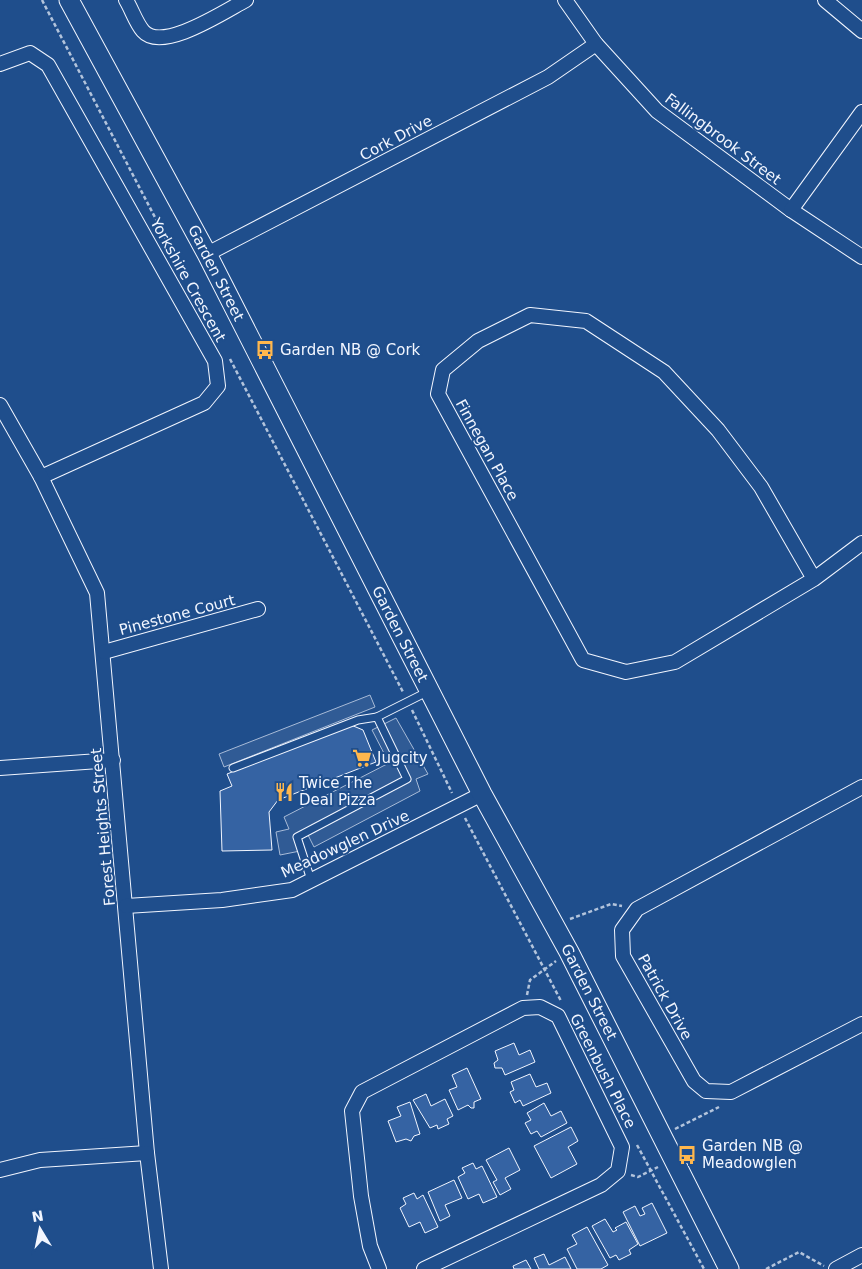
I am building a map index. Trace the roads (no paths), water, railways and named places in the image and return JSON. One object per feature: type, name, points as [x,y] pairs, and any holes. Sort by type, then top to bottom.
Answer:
[{"type":"street","name":"Garden Street","points":[[69,0],[207,254],[482,794],[569,952],[729,1269]]},
{"type":"street","points":[[126,0],[144,32],[159,39],[183,33],[246,0]]},
{"type":"street","name":"Fallingbrook Street","points":[[565,0],[596,44],[656,111],[791,210],[862,257]]},
{"type":"street","points":[[825,0],[862,31]]},
{"type":"street","name":"Cork Drive","points":[[207,254],[548,77],[596,44]]},
{"type":"street","name":"Yorkshire Crescent","points":[[0,64],[30,53],[48,65],[215,361],[218,386],[204,403],[41,478]]},
{"type":"street","points":[[791,210],[862,112]]},
{"type":"street","name":"Finnegan Place","points":[[814,579],[761,487],[718,430],[664,372],[586,321],[530,314],[478,341],[443,370],[438,394],[583,660],[626,672],[675,662],[814,579],[862,542]]},
{"type":"street","name":"Forest Heights Street","points":[[0,405],[41,478],[97,593],[104,652],[147,1153],[161,1269]]},
{"type":"street","name":"Pinestone Court","points":[[104,652],[258,609]]},
{"type":"street","points":[[0,768],[113,760]]},
{"type":"street","name":"Patrick Drive","points":[[862,787],[637,909],[622,930],[623,956],[694,1081],[706,1091],[731,1092],[862,1024]]},
{"type":"street","name":"Meadowglen Drive","points":[[126,906],[222,900],[292,890],[482,794]]},
{"type":"street","name":"Greenbush Place","points":[[378,1269],[370,1246],[361,1196],[352,1111],[362,1092],[524,1008],[540,1007],[558,1016],[622,1147],[618,1171],[601,1185],[424,1269]]},
{"type":"street","points":[[0,1170],[40,1160],[147,1153]]},
{"type":"street","points":[[836,1269],[862,1255]]},
{"type":"lane","points":[[233,768],[358,720],[377,717],[429,691]]},
{"type":"lane","points":[[311,880],[297,837],[407,779],[377,717]]},
{"type":"place","name":"Garden NB @ Cork","points":[[265,350]]},
{"type":"place","name":"Jugcity","points":[[362,758]]},
{"type":"place","name":"Twice The Deal Pizza","points":[[284,792]]},
{"type":"place","name":"Garden NB @ Meadowglen","points":[[687,1155]]}]
